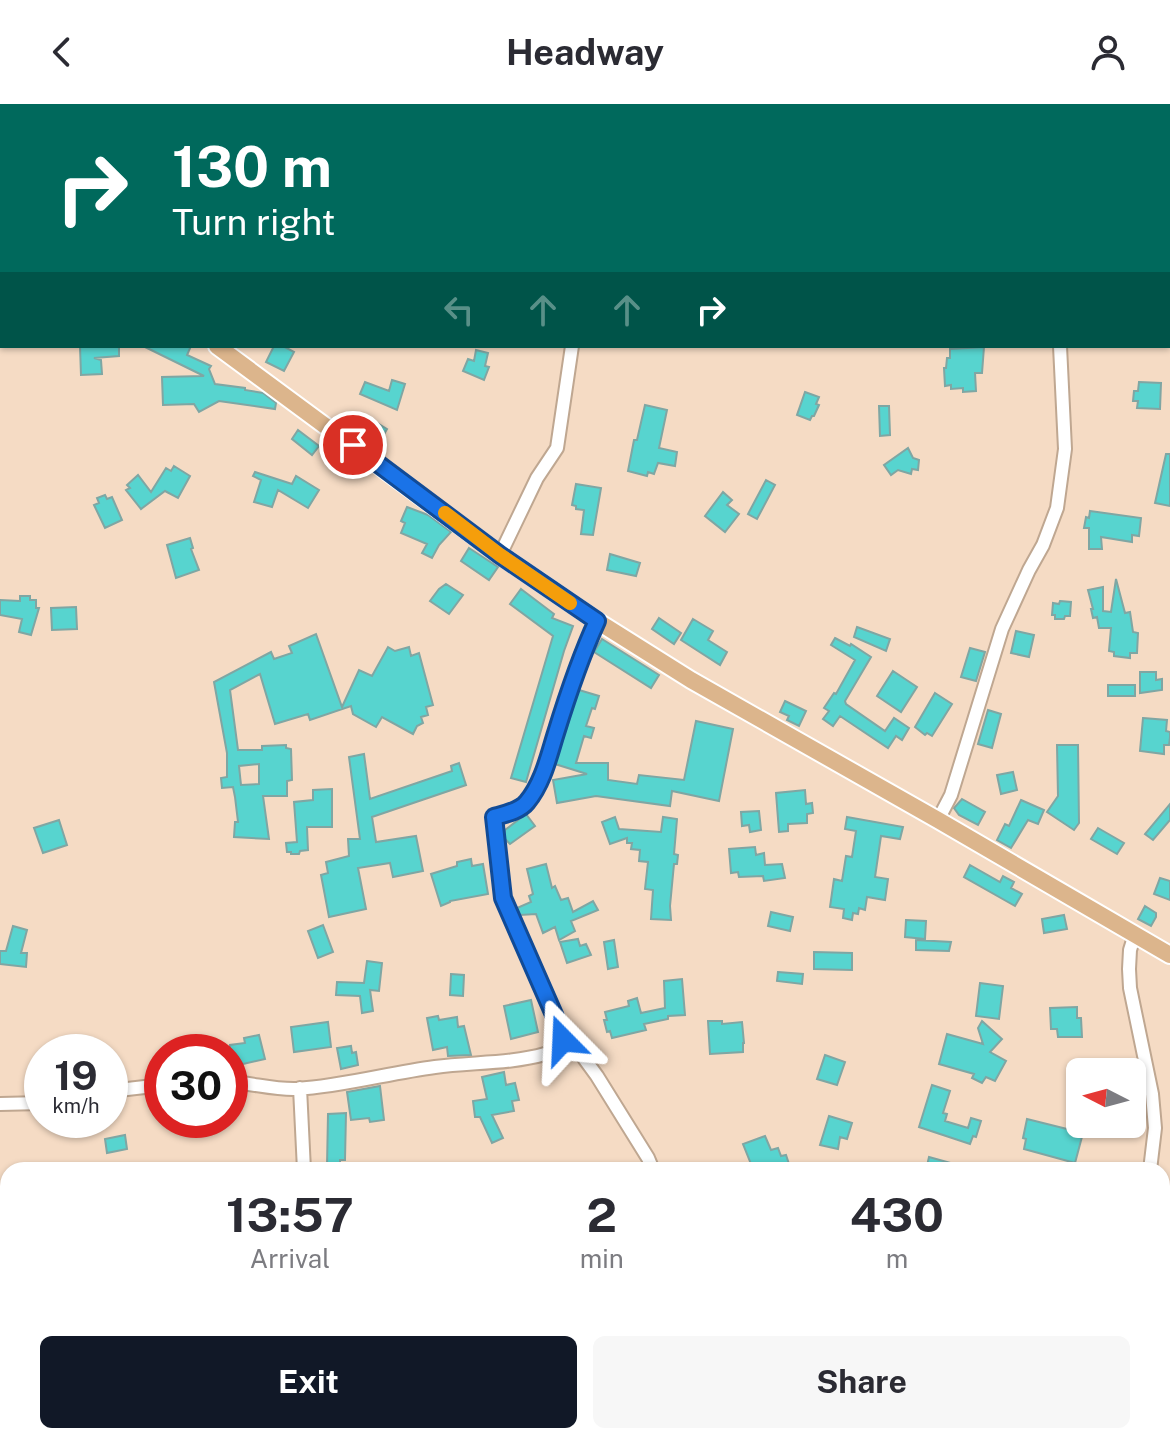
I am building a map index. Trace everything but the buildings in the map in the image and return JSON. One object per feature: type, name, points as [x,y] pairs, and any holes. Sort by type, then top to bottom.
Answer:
[{"type":"main road","points":[[220,348],[500,555],[597,621],[691,680],[1170,955]]},
{"type":"street","points":[[500,555],[537,478],[557,448],[572,348]]},
{"type":"street","points":[[938,820],[951,795],[1002,629],[1043,545],[1057,508],[1065,449],[1060,348]]},
{"type":"street","points":[[597,621],[581,655],[549,756],[536,786],[526,804],[494,817],[503,898],[563,1040],[578,1050],[597,1076],[650,1162]]},
{"type":"street","points":[[1135,934],[1130,950],[1130,988],[1152,1094],[1155,1128],[1151,1162]]},
{"type":"street","points":[[248,1084],[283,1089],[374,1079],[432,1067],[542,1055],[557,1050],[563,1040]]},
{"type":"street","points":[[300,1088],[304,1162]]},
{"type":"street","points":[[0,1104],[24,1103]]},
{"type":"slow traffic","points":[[445,513],[570,603]]},
{"type":"route","points":[[353,445],[500,555],[597,621],[581,655],[549,756],[536,786],[526,804],[494,817],[503,898],[563,1040]]}]
